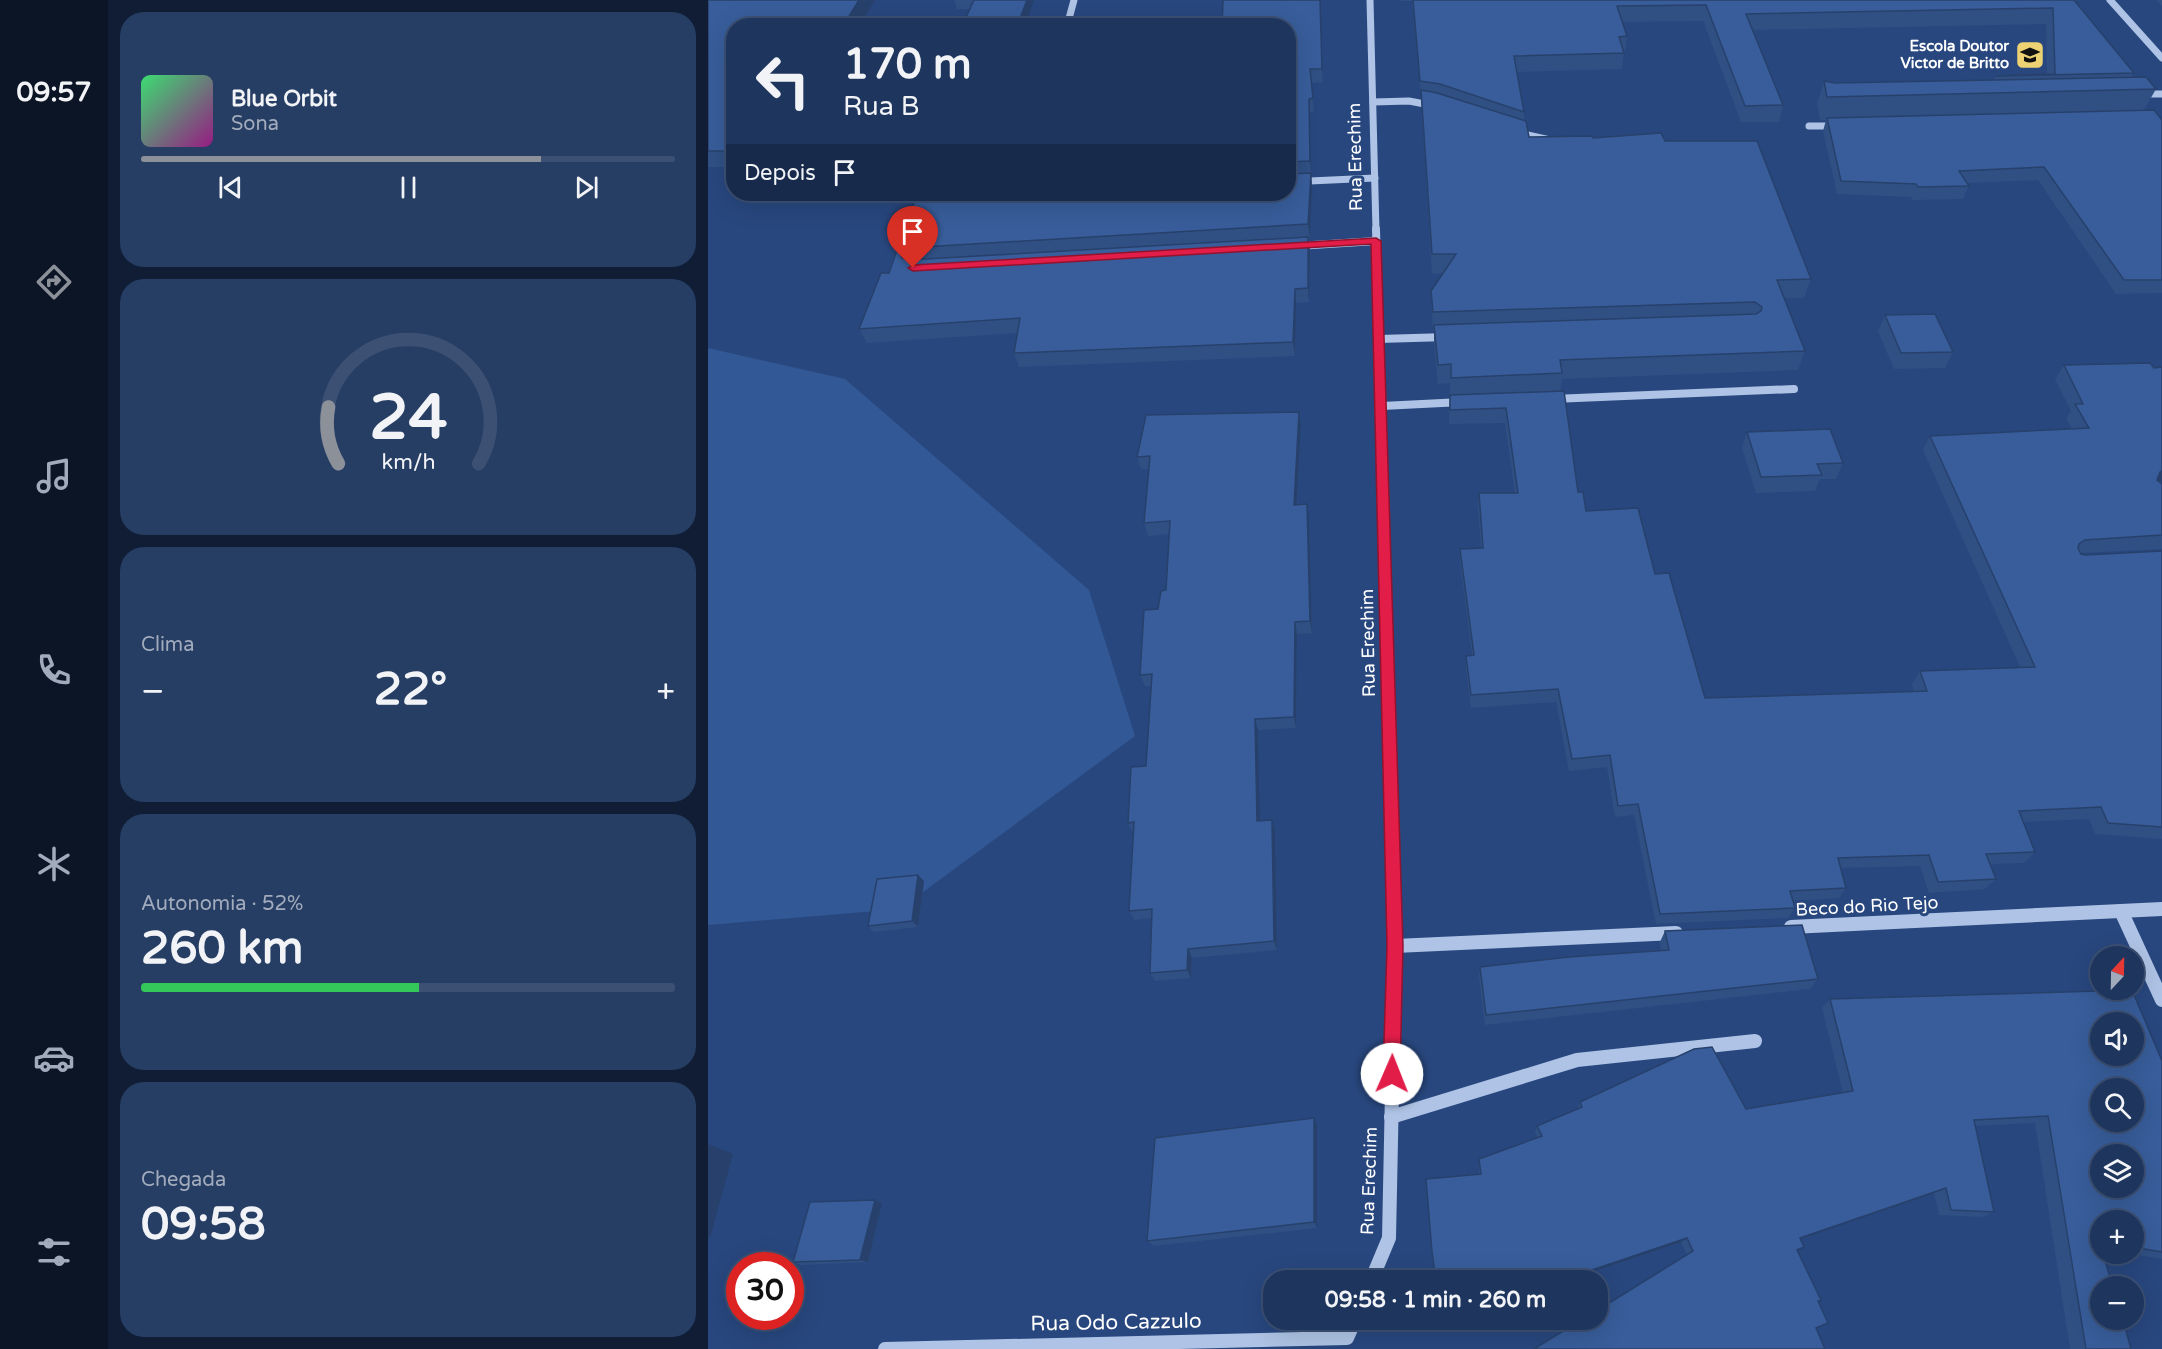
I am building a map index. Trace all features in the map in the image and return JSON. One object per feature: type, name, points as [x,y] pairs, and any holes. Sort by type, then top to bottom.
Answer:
[{"type":"street","points":[[1069,18],[1074,0]]},
{"type":"street","name":"Rua Erechim","points":[[1370,0],[1395,946],[1389,1238],[1376,1270]]},
{"type":"street","points":[[2110,0],[2162,58]]},
{"type":"street","points":[[2137,94],[2162,94]]},
{"type":"street","points":[[1373,102],[1408,101],[1447,109]]},
{"type":"street","points":[[1809,126],[1844,125]]},
{"type":"street","points":[[1511,131],[1555,141]]},
{"type":"street","points":[[1296,182],[1375,178]]},
{"type":"street","points":[[1293,246],[1376,241]]},
{"type":"street","points":[[1379,339],[1462,336]]},
{"type":"street","points":[[1546,399],[1794,389]]},
{"type":"street","points":[[1382,406],[1476,402]]},
{"type":"street","name":"Beco do Rio Tejo","points":[[1776,928],[2162,909]]},
{"type":"street","points":[[2121,911],[2162,1000]]},
{"type":"street","points":[[1395,946],[1693,932]]},
{"type":"street","points":[[1391,1117],[1577,1060],[1755,1041]]},
{"type":"street","name":"Rua Odo Cazzulo","points":[[885,1349],[1347,1338],[1351,1330]]},
{"type":"shaded area","points":[[708,348],[845,379],[1089,590],[1135,736],[900,909],[708,925]]},
{"type":"building","points":[[708,0],[859,0],[848,18],[726,18],[726,151],[708,151]]},
{"type":"building","points":[[974,0],[1027,0],[1020,18],[966,18]]},
{"type":"building","points":[[1223,0],[1320,0],[1322,69],[1310,69],[1313,98],[1309,99],[1310,161],[1296,162],[1296,18],[1222,18]]},
{"type":"building","points":[[1413,0],[2074,0],[2134,73],[1996,76],[2055,74],[2053,8],[1746,14],[1783,105],[1745,106],[1706,5],[1617,6],[1627,36],[1619,37],[1624,53],[1514,56],[1524,112],[1440,84],[1420,81]]},
{"type":"building","points":[[2146,77],[2156,89],[1827,97],[1824,81],[1835,83]]},
{"type":"building","points":[[1421,90],[1526,121],[1529,137],[1593,136],[1593,138],[1661,133],[1665,141],[1757,141],[1811,279],[1777,280],[1805,351],[1560,360],[1562,373],[1451,378],[1451,364],[1438,365],[1434,325],[1756,314],[1761,311],[1762,307],[1755,302],[1433,312],[1431,291],[1456,254],[1432,254]]},
{"type":"building","points":[[2154,110],[2162,120],[2162,280],[2124,280],[2044,167],[1959,171],[1969,186],[1918,187],[1916,184],[1841,181],[1827,118]]},
{"type":"building","points":[[1311,173],[1308,224],[906,248],[900,254],[907,260],[1308,237],[1308,288],[1295,289],[1293,342],[1014,353],[1020,318],[859,329],[881,273],[889,273],[915,201],[1296,201],[1296,174]]},
{"type":"building","points":[[1935,314],[1953,352],[1901,353],[1885,315]]},
{"type":"building","points":[[2150,363],[2154,368],[2162,367],[2162,471],[2157,480],[2162,484],[2162,535],[2085,540],[2079,544],[2078,548],[2081,554],[2085,555],[2162,551],[2162,827],[2108,823],[2101,807],[2019,811],[2035,852],[1986,854],[1996,879],[1938,882],[1929,855],[1838,858],[1846,888],[1790,891],[1795,908],[1660,914],[1638,804],[1618,806],[1610,755],[1572,759],[1558,689],[1471,695],[1466,656],[1474,655],[1460,549],[1483,548],[1479,493],[1518,493],[1506,408],[1450,410],[1450,395],[1564,391],[1578,492],[1583,492],[1586,511],[1638,508],[1655,574],[1669,573],[1705,698],[1927,691],[1920,671],[2035,667],[1930,436],[2089,428],[2075,404],[2083,404],[2064,365]]},
{"type":"building","points":[[1299,412],[1294,505],[1307,504],[1310,621],[1295,622],[1294,717],[1255,719],[1257,821],[1272,820],[1274,941],[1188,949],[1187,970],[1150,973],[1152,909],[1129,911],[1134,822],[1128,823],[1131,767],[1146,766],[1152,674],[1140,675],[1144,610],[1158,609],[1161,591],[1166,590],[1170,521],[1144,523],[1150,456],[1137,457],[1146,415]]},
{"type":"building","points":[[1830,429],[1843,463],[1817,464],[1822,475],[1761,477],[1747,432]]},
{"type":"building","points":[[918,875],[912,921],[868,926],[877,879]]},
{"type":"building","points":[[1802,925],[1818,979],[1486,1015],[1480,967],[1569,957],[1669,950],[1665,931]]},
{"type":"building","points":[[2090,991],[2090,1000],[2136,1000],[2141,1012],[2090,1012],[2090,1066],[2144,1066],[2144,1018],[2162,1061],[2162,1252],[2144,1249],[2144,1210],[2090,1210],[2090,1264],[2106,1264],[2110,1276],[2090,1276],[2090,1330],[2126,1330],[2131,1349],[2086,1349],[2048,1116],[1974,1120],[1994,1212],[1951,1210],[1946,1188],[1800,1238],[1804,1247],[1797,1250],[1821,1300],[1818,1301],[1828,1323],[1816,1328],[1825,1349],[1534,1349],[1565,1330],[1608,1330],[1608,1304],[1693,1251],[1687,1238],[1592,1270],[1434,1270],[1426,1179],[1481,1174],[1479,1159],[1542,1136],[1537,1126],[1582,1107],[1580,1102],[1694,1049],[1712,1047],[1746,1109],[1853,1091],[1830,999]]},
{"type":"building","points":[[1314,1118],[1314,1222],[1147,1241],[1155,1138]]},
{"type":"building","points":[[875,1200],[860,1260],[804,1262],[804,1252],[796,1252],[810,1202]]},
{"type":"place","name":"Escola Doutor Victor de Britto","points":[[2030,55]]},
{"type":"route","points":[[913,268],[1376,241],[1395,946],[1392,1074]]}]
